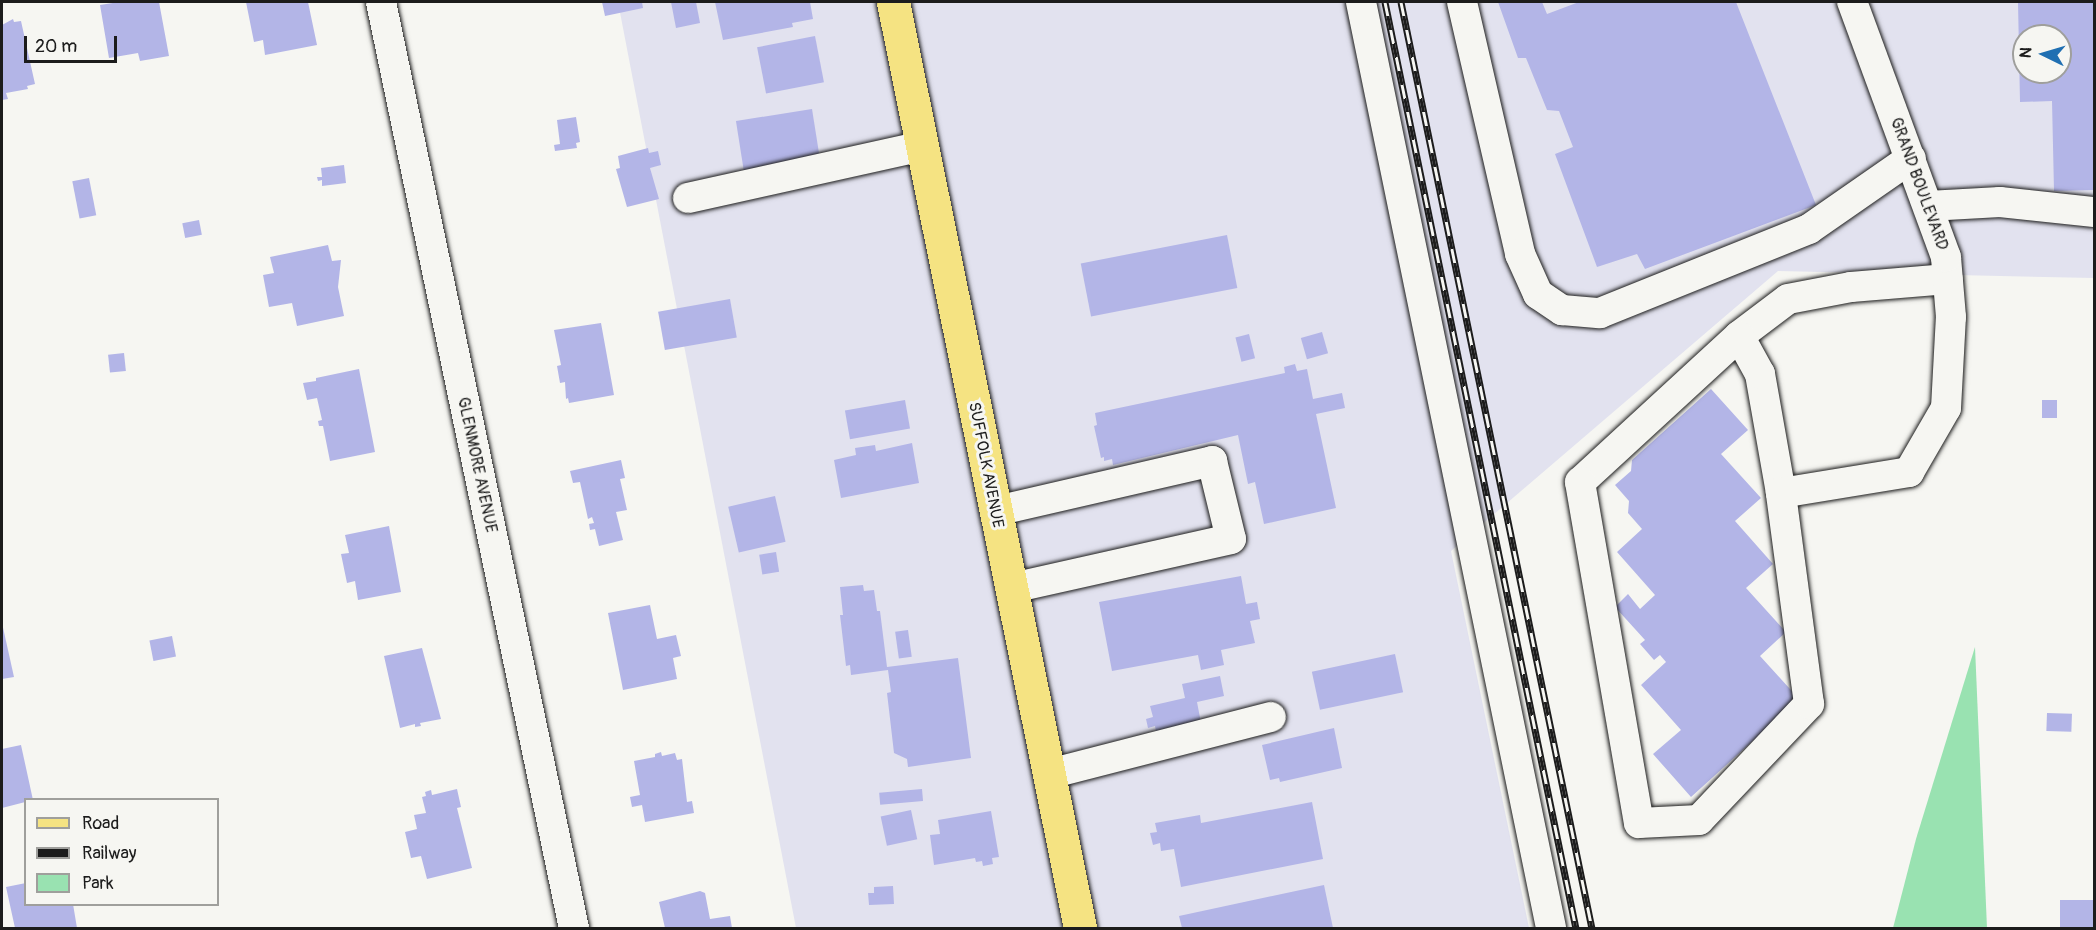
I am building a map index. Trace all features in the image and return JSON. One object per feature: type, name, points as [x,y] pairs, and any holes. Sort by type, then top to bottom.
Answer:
[{"type":"main road","name":"SUFFOLK AVENUE","points":[[893,2],[1080,928]]},
{"type":"street","name":"GLENMORE AVENUE","points":[[381,2],[574,928]]},
{"type":"street","points":[[1361,2],[1551,928]]},
{"type":"street","points":[[1462,2],[1520,254],[1538,294],[1562,309],[1600,313],[1809,229],[1911,158]]},
{"type":"street","name":"GRAND BOULEVARD","points":[[1781,493],[1909,472],[1946,408],[1951,317],[1946,257],[1851,2]]},
{"type":"street","points":[[688,198],[922,146]]},
{"type":"street","points":[[1928,206],[2000,202],[2094,212]]},
{"type":"street","points":[[1738,336],[1760,374],[1781,493],[1809,704],[1699,820],[1639,823],[1580,482],[1738,336],[1788,299],[1851,287],[1947,279]]},
{"type":"street","points":[[996,511],[1212,461],[1231,539],[1011,588]]},
{"type":"street","points":[[1049,774],[1271,717]]},
{"type":"shaded area","points":[[618,2],[2094,2],[2094,278],[1778,271],[1451,551],[1529,928],[796,928]]},
{"type":"green space","points":[[1975,647],[1987,928],[1893,928],[1916,839]]},
{"type":"building","points":[[119,2],[159,2],[169,56],[140,61],[138,53],[109,58],[100,5]]},
{"type":"building","points":[[246,2],[308,2],[317,45],[265,55],[263,40],[254,42]]},
{"type":"building","points":[[602,2],[642,2],[643,8],[605,16]]},
{"type":"building","points":[[671,2],[696,2],[700,23],[676,28]]},
{"type":"building","points":[[715,2],[810,2],[813,19],[792,23],[793,27],[723,40]]},
{"type":"building","points":[[1498,2],[1542,2],[1547,14],[1579,2],[1736,2],[1816,205],[1645,269],[1637,254],[1597,267],[1555,154],[1573,147],[1559,111],[1547,110],[1526,58],[1518,58]]},
{"type":"building","points":[[2018,2],[2094,2],[2094,190],[2054,191],[2052,101],[2020,102],[2020,84],[2072,84],[2072,24],[2018,24]]},
{"type":"building","points":[[13,19],[14,22],[21,21],[35,84],[27,86],[28,89],[6,93],[8,99],[2,100],[2,25]]},
{"type":"building","points":[[815,36],[824,82],[766,93],[757,47]]},
{"type":"building","points":[[812,109],[820,159],[744,171],[736,121]]},
{"type":"building","points":[[576,117],[580,142],[576,143],[577,148],[555,151],[554,145],[560,144],[557,120]]},
{"type":"building","points":[[648,148],[649,153],[658,151],[661,165],[650,168],[659,199],[627,207],[616,169],[620,168],[618,156]]},
{"type":"building","points":[[344,165],[346,183],[322,186],[322,180],[318,181],[317,177],[322,177],[321,168]]},
{"type":"building","points":[[89,178],[96,215],[80,219],[72,181]]},
{"type":"building","points":[[199,220],[202,235],[185,238],[182,223]]},
{"type":"building","points":[[1227,235],[1237,288],[1091,316],[1081,263]]},
{"type":"building","points":[[328,245],[332,261],[341,260],[338,287],[344,316],[297,326],[292,303],[269,307],[263,275],[274,273],[270,257]]},
{"type":"building","points":[[730,299],[737,337],[665,350],[658,312]]},
{"type":"building","points":[[601,323],[614,395],[569,403],[568,398],[566,399],[565,382],[560,383],[557,366],[561,365],[554,330]]},
{"type":"building","points":[[1322,332],[1328,353],[1307,359],[1301,338]]},
{"type":"building","points":[[1249,334],[1255,358],[1241,362],[1235,337]]},
{"type":"building","points":[[124,353],[126,371],[110,373],[108,355]]},
{"type":"building","points":[[1295,364],[1297,371],[1307,369],[1313,399],[1342,393],[1345,408],[1316,414],[1336,508],[1264,524],[1255,482],[1248,484],[1238,435],[1113,465],[1112,459],[1104,461],[1104,457],[1101,458],[1094,426],[1097,425],[1095,413],[1285,373],[1284,367]]},
{"type":"building","points":[[359,369],[375,452],[330,461],[323,426],[319,426],[318,421],[322,420],[317,398],[307,400],[303,383]]},
{"type":"building","points":[[1711,389],[1748,430],[1721,454],[1761,498],[1735,521],[1773,564],[1746,588],[1786,632],[1760,656],[1799,699],[1691,797],[1653,754],[1681,730],[1641,685],[1666,662],[1660,655],[1654,660],[1640,644],[1645,640],[1615,607],[1628,594],[1640,609],[1655,595],[1617,552],[1642,529],[1628,513],[1629,501],[1615,485],[1631,471],[1632,460]]},
{"type":"building","points":[[905,400],[910,429],[850,439],[845,411]]},
{"type":"building","points":[[2042,400],[2057,400],[2057,418],[2042,418]]},
{"type":"building","points":[[912,443],[919,483],[841,498],[834,460],[856,455],[855,448],[875,445],[876,451]]},
{"type":"building","points":[[621,460],[625,478],[620,479],[627,510],[616,512],[623,540],[599,546],[595,529],[590,530],[589,524],[594,523],[592,517],[588,519],[580,482],[573,483],[570,471]]},
{"type":"building","points":[[775,496],[786,542],[739,553],[728,507]]},
{"type":"building","points":[[389,526],[401,592],[358,600],[355,581],[347,583],[341,554],[349,553],[345,535]]},
{"type":"building","points":[[776,552],[779,572],[762,574],[759,555]]},
{"type":"building","points":[[1241,576],[1246,604],[1257,602],[1260,619],[1250,621],[1255,643],[1221,650],[1224,665],[1201,670],[1198,655],[1112,671],[1099,602]]},
{"type":"building","points":[[863,585],[864,591],[874,590],[877,611],[880,611],[887,667],[958,658],[971,758],[908,767],[907,759],[894,753],[887,693],[891,692],[888,670],[851,675],[850,665],[846,666],[840,615],[843,615],[840,587]]},
{"type":"building","points":[[650,605],[657,639],[676,635],[681,656],[673,658],[677,679],[623,690],[608,613]]},
{"type":"building","points":[[2,623],[14,677],[2,679]]},
{"type":"building","points":[[908,630],[912,657],[899,659],[895,632]]},
{"type":"building","points":[[172,636],[176,657],[153,661],[149,640]]},
{"type":"building","points":[[422,648],[441,719],[420,723],[421,726],[415,727],[415,724],[400,728],[384,656]]},
{"type":"building","points":[[1395,654],[1403,692],[1320,710],[1312,672]]},
{"type":"building","points":[[1220,676],[1224,696],[1197,702],[1202,728],[1157,737],[1155,726],[1148,728],[1146,719],[1153,717],[1150,706],[1185,698],[1182,684]]},
{"type":"building","points":[[2047,713],[2072,714],[2071,732],[2046,731]]},
{"type":"building","points":[[1334,728],[1342,768],[1280,782],[1279,778],[1270,780],[1262,745]]},
{"type":"building","points":[[21,745],[33,798],[24,798],[24,802],[2,808],[2,749]]},
{"type":"building","points":[[661,752],[662,756],[675,753],[677,760],[682,759],[687,802],[692,801],[694,813],[645,822],[642,805],[632,807],[630,797],[640,795],[634,761],[655,757],[655,754]]},
{"type":"building","points":[[457,789],[461,807],[457,808],[472,868],[427,879],[421,856],[411,858],[405,832],[417,829],[414,815],[426,813],[422,797],[426,796],[425,792],[431,790],[432,795]]},
{"type":"building","points":[[922,789],[923,801],[880,805],[879,793]]},
{"type":"building","points":[[1312,802],[1323,859],[1181,887],[1174,849],[1161,851],[1160,843],[1153,845],[1150,833],[1157,832],[1155,823],[1200,815],[1201,823]]},
{"type":"building","points":[[911,810],[917,839],[887,846],[881,816]]},
{"type":"building","points":[[991,811],[999,857],[992,858],[993,864],[983,866],[982,861],[976,862],[975,858],[934,865],[930,835],[940,834],[938,820]]},
{"type":"building","points":[[24,883],[24,906],[73,906],[77,928],[15,928],[6,887]]},
{"type":"building","points":[[1324,885],[1333,928],[1182,928],[1179,916]]},
{"type":"building","points":[[893,886],[894,904],[869,905],[868,893],[874,893],[874,887]]},
{"type":"building","points":[[700,891],[705,893],[710,919],[730,916],[732,928],[665,928],[659,902]]},
{"type":"building","points":[[2060,900],[2094,900],[2094,928],[2060,928]]},
{"type":"railway","points":[[1385,2],[1576,928]]},
{"type":"railway","points":[[1401,2],[1592,928]]}]
